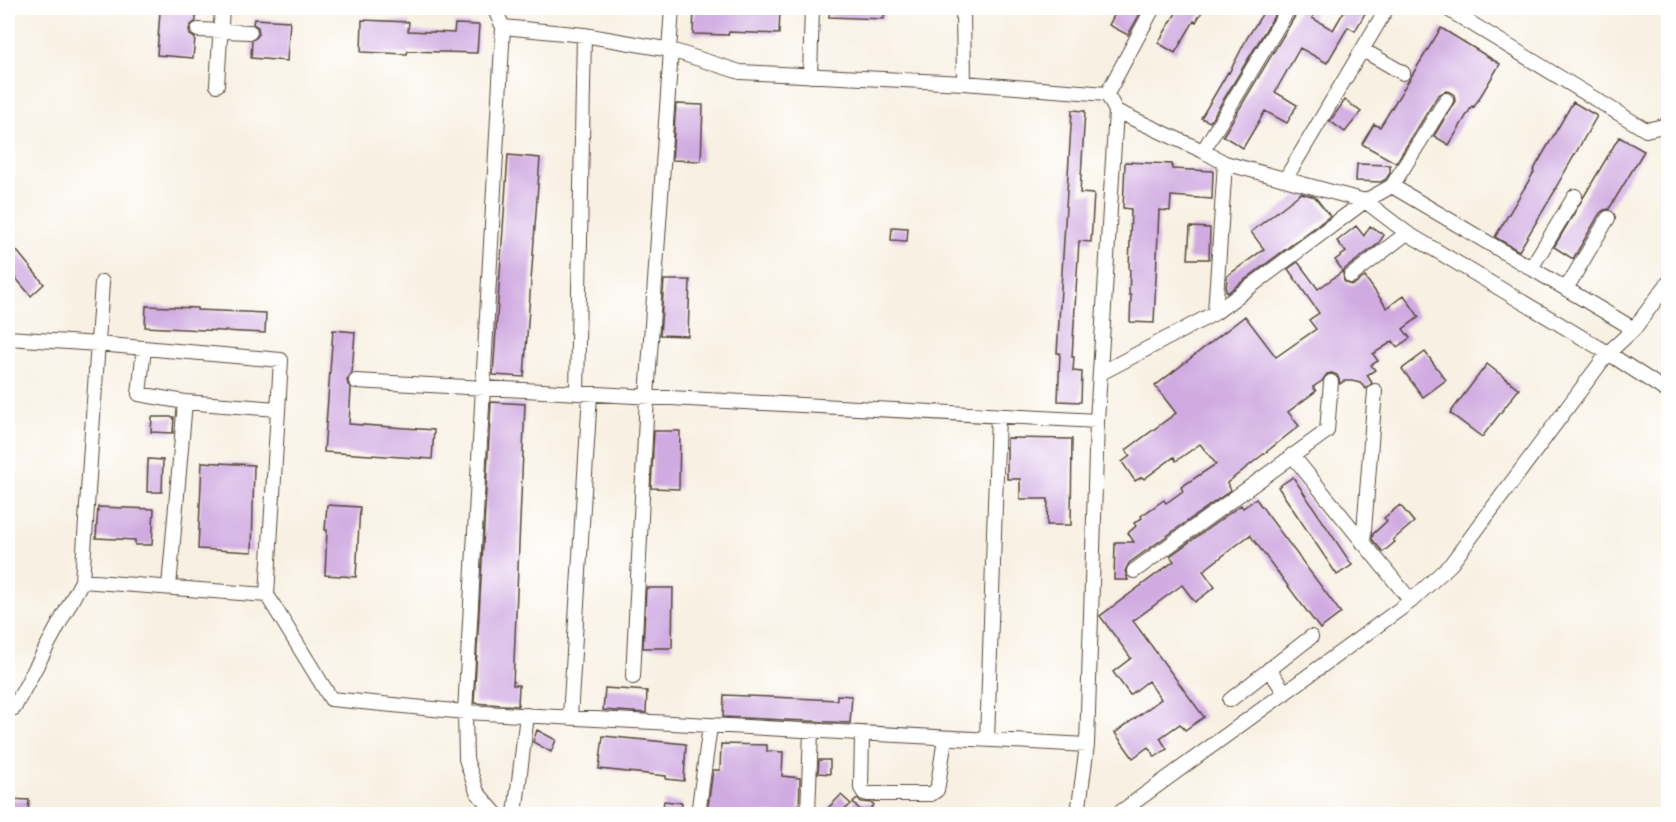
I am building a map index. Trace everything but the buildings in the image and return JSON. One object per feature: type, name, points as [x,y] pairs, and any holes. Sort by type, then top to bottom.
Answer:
[{"type":"street","points":[[218,86],[222,8]]},
{"type":"street","points":[[494,8],[503,27],[465,712],[466,759],[477,792],[496,814]]},
{"type":"street","points":[[633,677],[647,397],[672,8]]},
{"type":"street","points":[[810,76],[812,8]]},
{"type":"street","points":[[963,8],[964,82]]},
{"type":"street","points":[[1107,94],[1154,8]]},
{"type":"street","points":[[1203,150],[1289,8]]},
{"type":"street","points":[[1286,178],[1387,8]]},
{"type":"street","points":[[1446,8],[1646,130],[1668,125]]},
{"type":"street","points":[[503,27],[584,35],[670,50],[740,72],[964,82],[1107,94]]},
{"type":"street","points":[[198,30],[250,32]]},
{"type":"street","points":[[570,717],[584,393],[584,35]]},
{"type":"street","points":[[1363,50],[1403,73]]},
{"type":"street","points":[[1078,814],[1087,745],[1097,422],[1116,111],[1107,94]]},
{"type":"street","points":[[1101,373],[1215,313],[1365,201],[1392,186],[1446,100]]},
{"type":"street","points":[[1116,111],[1203,150],[1226,163],[1365,201],[1407,233],[1608,353],[1668,392]]},
{"type":"street","points":[[1215,313],[1226,163]]},
{"type":"street","points":[[1392,186],[1634,328]]},
{"type":"street","points":[[1531,268],[1575,196]]},
{"type":"street","points":[[1566,289],[1608,218]]},
{"type":"street","points":[[1351,276],[1407,233]]},
{"type":"street","points":[[8,708],[14,708],[82,580],[102,282]]},
{"type":"street","points":[[1118,814],[1411,602],[1451,564],[1608,353],[1634,328],[1668,283]]},
{"type":"street","points":[[8,328],[12,339],[281,360],[267,596],[332,699],[465,712],[1087,745]]},
{"type":"street","points":[[144,348],[139,394],[185,402],[278,409]]},
{"type":"street","points":[[356,381],[1097,422]]},
{"type":"street","points":[[1134,571],[1327,430],[1331,382]]},
{"type":"street","points":[[1363,543],[1375,391]]},
{"type":"street","points":[[169,587],[185,402]]},
{"type":"street","points":[[987,740],[998,416]]},
{"type":"street","points":[[1293,455],[1411,602]]},
{"type":"street","points":[[82,580],[267,596]]},
{"type":"street","points":[[1230,700],[1311,637]]},
{"type":"street","points":[[1269,669],[1285,693]]},
{"type":"street","points":[[515,814],[527,715]]},
{"type":"street","points":[[698,814],[710,726]]},
{"type":"street","points":[[808,814],[811,731]]},
{"type":"street","points":[[862,734],[861,788],[864,793],[868,794],[931,794],[934,792],[939,785],[945,738]]}]
